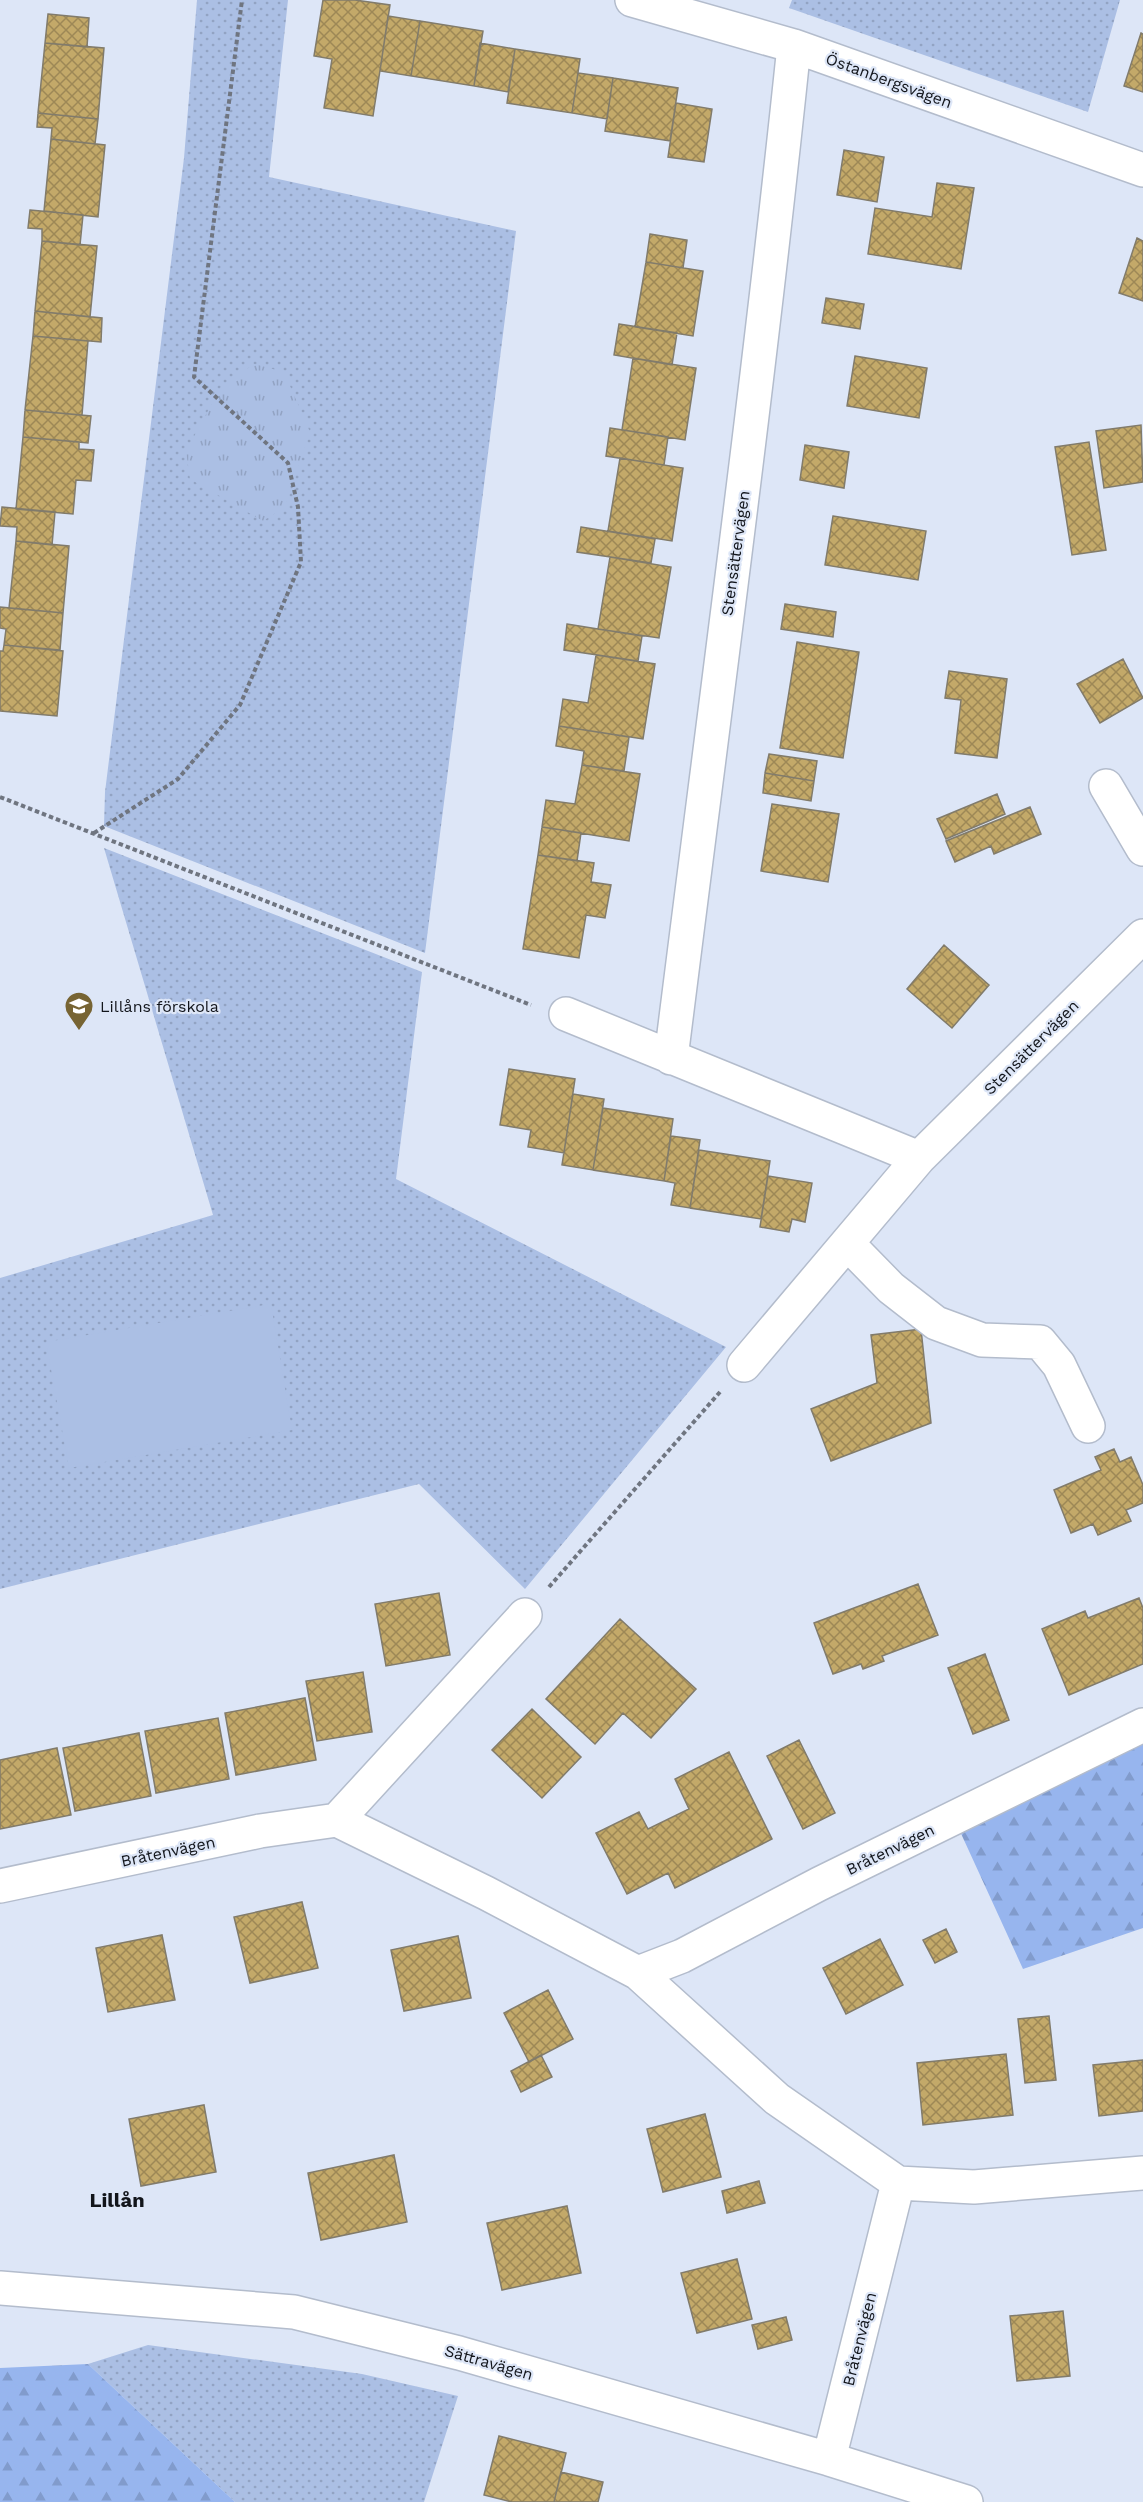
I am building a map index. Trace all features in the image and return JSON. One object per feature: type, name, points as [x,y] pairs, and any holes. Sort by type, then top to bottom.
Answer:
[{"type":"street","name":"Östanbergsvägen","points":[[632,0],[794,46],[1143,170]]},
{"type":"street","name":"Stensättervägen","points":[[671,1058],[723,639],[748,460],[794,46]]},
{"type":"street","points":[[1106,786],[1143,849]]},
{"type":"street","name":"Stensättervägen","points":[[744,1365],[920,1158],[1143,936]]},
{"type":"street","points":[[566,1014],[920,1158]]},
{"type":"street","points":[[848,1243],[891,1288],[936,1323],[982,1340],[1040,1342],[1059,1365],[1088,1426]]},
{"type":"street","points":[[525,1615],[337,1820],[486,1893],[638,1973],[777,2099],[898,2183],[974,2187],[1143,2173]]},
{"type":"street","name":"Bråtenvägen","points":[[638,1973],[682,1956],[819,1884],[1143,1725]]},
{"type":"street","name":"Bråtenvägen","points":[[0,1886],[260,1831],[337,1820]]},
{"type":"street","name":"Bråtenvägen","points":[[829,2459],[898,2183]]},
{"type":"street","name":"Sättravägen","points":[[0,2287],[294,2312],[459,2353],[829,2459],[966,2502]]},
{"type":"path","points":[[94,833],[178,779],[240,705],[301,562],[298,507],[288,463],[194,377],[242,0]]},
{"type":"path","points":[[0,797],[545,1010],[566,1014]]},
{"type":"path","points":[[525,1615],[744,1365]]},
{"type":"green space","points":[[197,0],[288,0],[269,177],[516,231],[425,953],[104,826],[105,792],[184,158]]},
{"type":"green space","points":[[792,0],[1120,0],[1088,112],[789,8]]},
{"type":"green space","points":[[254,364],[284,372],[310,432],[285,507],[263,521],[190,479],[186,451],[221,387]]},
{"type":"green space","points":[[104,848],[422,972],[396,1179],[726,1347],[525,1589],[419,1484],[0,1589],[0,1278],[213,1215]]},
{"type":"green space","points":[[271,1304],[292,1430],[69,1468],[46,1342]]},
{"type":"green space","points":[[1143,1738],[1143,1928],[1023,1969],[958,1827]]},
{"type":"green space","points":[[148,2345],[362,2374],[458,2396],[424,2502],[235,2502],[88,2364]]},
{"type":"green space","points":[[88,2364],[235,2502],[0,2502],[0,2368]]},
{"type":"building","points":[[323,0],[355,0],[390,5],[373,116],[324,108],[332,59],[314,56]]},
{"type":"building","points":[[48,14],[89,18],[87,47],[45,43]]},
{"type":"building","points":[[388,16],[420,21],[411,76],[380,71]]},
{"type":"building","points":[[420,21],[483,31],[474,86],[411,76]]},
{"type":"building","points":[[1141,33],[1143,34],[1143,92],[1124,86]]},
{"type":"building","points":[[45,43],[104,48],[98,119],[38,113]]},
{"type":"building","points":[[480,43],[515,49],[508,92],[474,86]]},
{"type":"building","points":[[515,49],[580,59],[572,113],[507,103]]},
{"type":"building","points":[[578,73],[613,78],[607,119],[572,113]]},
{"type":"building","points":[[613,78],[678,88],[670,141],[605,131]]},
{"type":"building","points":[[676,103],[712,109],[704,162],[668,157]]},
{"type":"building","points":[[38,113],[98,119],[95,144],[51,139],[52,128],[37,127]]},
{"type":"building","points":[[51,139],[105,145],[98,217],[44,211]]},
{"type":"building","points":[[844,150],[884,157],[877,202],[837,195]]},
{"type":"building","points":[[937,183],[974,188],[961,269],[868,254],[875,208],[932,217]]},
{"type":"building","points":[[30,210],[83,215],[80,245],[42,241],[42,229],[28,228]]},
{"type":"building","points":[[650,234],[687,240],[683,268],[646,262]]},
{"type":"building","points":[[1137,238],[1143,241],[1143,301],[1119,293]]},
{"type":"building","points":[[42,241],[97,246],[90,317],[35,311]]},
{"type":"building","points":[[646,262],[703,271],[693,336],[635,327]]},
{"type":"building","points":[[826,298],[864,304],[860,329],[822,323]]},
{"type":"building","points":[[35,311],[102,318],[101,342],[33,336]]},
{"type":"building","points":[[619,324],[677,333],[672,365],[614,355]]},
{"type":"building","points":[[33,336],[88,341],[82,415],[25,410]]},
{"type":"building","points":[[855,356],[927,368],[919,418],[847,406]]},
{"type":"building","points":[[633,358],[696,368],[685,440],[622,430]]},
{"type":"building","points":[[25,410],[91,416],[88,443],[23,437]]},
{"type":"building","points":[[1141,425],[1143,482],[1104,488],[1096,431]]},
{"type":"building","points":[[610,428],[668,437],[664,465],[606,456]]},
{"type":"building","points":[[23,437],[79,442],[79,449],[94,450],[91,481],[76,480],[73,514],[16,509]]},
{"type":"building","points":[[1089,442],[1106,550],[1072,555],[1055,447]]},
{"type":"building","points":[[805,445],[849,452],[844,488],[800,480]]},
{"type":"building","points":[[620,458],[683,468],[672,541],[608,531]]},
{"type":"building","points":[[2,507],[55,512],[52,545],[16,541],[17,527],[0,526]]},
{"type":"building","points":[[833,516],[926,531],[918,580],[825,565]]},
{"type":"building","points":[[581,527],[655,539],[651,563],[577,552]]},
{"type":"building","points":[[16,541],[69,546],[63,613],[9,608]]},
{"type":"building","points":[[610,557],[671,567],[659,638],[598,629]]},
{"type":"building","points":[[785,604],[836,612],[833,637],[781,629]]},
{"type":"building","points":[[0,607],[63,613],[60,650],[4,645],[6,629],[0,628]]},
{"type":"building","points":[[567,624],[642,636],[638,661],[564,650]]},
{"type":"building","points":[[797,642],[859,652],[843,758],[780,748]]},
{"type":"building","points":[[4,645],[63,651],[57,716],[0,711],[0,651],[3,651]]},
{"type":"building","points":[[596,655],[655,664],[643,739],[559,726],[563,699],[588,703]]},
{"type":"building","points":[[1123,659],[1143,698],[1100,723],[1077,684]]},
{"type":"building","points":[[949,671],[1007,679],[997,758],[955,753],[961,700],[945,698]]},
{"type":"building","points":[[559,726],[629,737],[624,771],[582,765],[584,751],[556,746]]},
{"type":"building","points":[[769,754],[817,761],[814,781],[765,773]]},
{"type":"building","points":[[582,765],[640,774],[629,841],[542,827],[546,800],[575,804]]},
{"type":"building","points":[[765,773],[814,781],[811,801],[763,793]]},
{"type":"building","points":[[997,794],[1005,814],[946,839],[937,819]]},
{"type":"building","points":[[772,804],[839,814],[828,882],[761,871]]},
{"type":"building","points":[[1030,807],[1041,834],[994,854],[991,846],[955,862],[946,841]]},
{"type":"building","points":[[542,827],[581,833],[577,861],[538,855]]},
{"type":"building","points":[[538,855],[594,863],[591,882],[611,885],[605,918],[586,915],[579,958],[523,949]]},
{"type":"building","points":[[944,945],[989,985],[952,1028],[907,989]]},
{"type":"building","points":[[509,1069],[575,1079],[564,1153],[528,1147],[531,1130],[500,1125]]},
{"type":"building","points":[[573,1094],[604,1099],[593,1170],[562,1165]]},
{"type":"building","points":[[603,1108],[673,1119],[664,1181],[593,1170]]},
{"type":"building","points":[[671,1136],[700,1140],[690,1208],[671,1205],[675,1183],[664,1181]]},
{"type":"building","points":[[699,1150],[770,1161],[761,1219],[690,1208]]},
{"type":"building","points":[[768,1176],[812,1183],[805,1222],[792,1219],[789,1232],[760,1227]]},
{"type":"building","points":[[921,1329],[931,1423],[831,1461],[811,1409],[877,1383],[871,1335]]},
{"type":"building","points":[[1114,1449],[1120,1462],[1131,1457],[1143,1485],[1143,1503],[1126,1510],[1131,1521],[1098,1535],[1093,1524],[1071,1533],[1054,1490],[1101,1470],[1095,1457]]},
{"type":"building","points":[[918,1584],[938,1635],[882,1656],[884,1661],[863,1669],[861,1664],[833,1674],[814,1623]]},
{"type":"building","points":[[439,1593],[450,1655],[386,1666],[375,1604]]},
{"type":"building","points":[[1139,1598],[1143,1608],[1143,1664],[1069,1695],[1042,1629],[1085,1611],[1088,1618]]},
{"type":"building","points":[[620,1619],[696,1689],[651,1738],[623,1713],[595,1744],[546,1699]]},
{"type":"building","points":[[985,1654],[1009,1720],[973,1734],[948,1668]]},
{"type":"building","points":[[363,1672],[372,1732],[317,1741],[306,1681]]},
{"type":"building","points":[[305,1698],[316,1760],[236,1775],[225,1713]]},
{"type":"building","points":[[532,1709],[581,1757],[542,1798],[492,1750]]},
{"type":"building","points":[[218,1718],[229,1779],[156,1793],[145,1731]]},
{"type":"building","points":[[139,1733],[151,1796],[75,1811],[63,1748]]},
{"type":"building","points":[[799,1740],[835,1813],[803,1829],[767,1756]]},
{"type":"building","points":[[57,1748],[71,1815],[0,1829],[0,1760]]},
{"type":"building","points":[[729,1752],[772,1839],[675,1888],[668,1873],[627,1894],[596,1833],[639,1812],[648,1829],[689,1809],[675,1779]]},
{"type":"building","points":[[302,1902],[318,1968],[250,1983],[234,1917]]},
{"type":"building","points":[[946,1929],[957,1952],[935,1963],[923,1940]]},
{"type":"building","points":[[162,1935],[175,2000],[108,2012],[96,1948]]},
{"type":"building","points":[[458,1936],[471,1998],[404,2011],[391,1950]]},
{"type":"building","points":[[880,1939],[903,1985],[846,2014],[823,1968]]},
{"type":"building","points":[[548,1990],[573,2039],[529,2062],[504,2013]]},
{"type":"building","points":[[1049,2016],[1056,2080],[1025,2083],[1018,2019]]},
{"type":"building","points":[[1006,2054],[1013,2115],[923,2125],[917,2063]]},
{"type":"building","points":[[541,2055],[552,2077],[521,2092],[511,2071]]},
{"type":"building","points":[[1143,2060],[1143,2111],[1099,2116],[1093,2065]]},
{"type":"building","points":[[204,2105],[216,2172],[141,2186],[129,2119]]},
{"type":"building","points":[[705,2114],[721,2177],[663,2192],[647,2129]]},
{"type":"building","points":[[394,2155],[407,2222],[321,2240],[308,2173]]},
{"type":"building","points":[[759,2181],[765,2203],[727,2213],[722,2191]]},
{"type":"building","points":[[567,2206],[581,2273],[502,2290],[487,2223]]},
{"type":"building","points":[[737,2259],[752,2319],[697,2333],[681,2273]]},
{"type":"building","points":[[1063,2311],[1070,2376],[1017,2381],[1010,2316]]},
{"type":"building","points":[[786,2317],[792,2340],[758,2349],[752,2325]]},
{"type":"building","points":[[499,2436],[566,2453],[554,2502],[512,2502],[484,2495]]},
{"type":"building","points":[[561,2472],[603,2482],[598,2502],[554,2502]]},
{"type":"place","name":"Lillåns förskola","points":[[79,1032]]},
{"type":"district","name":"Lillån","points":[[117,2200]]}]
